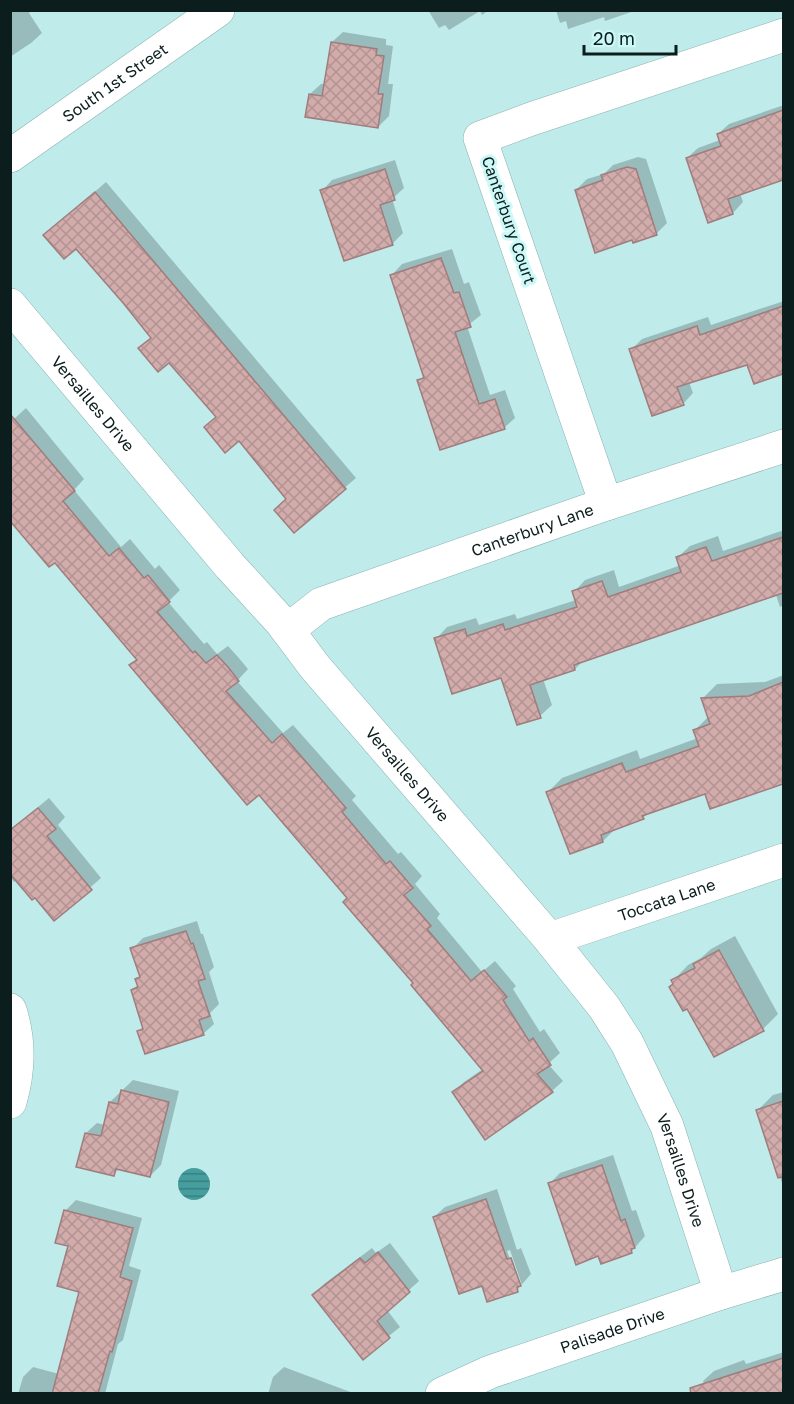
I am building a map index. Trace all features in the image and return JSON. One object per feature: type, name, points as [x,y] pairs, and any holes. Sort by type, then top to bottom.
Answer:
[{"type":"street","name":"South 1st Street","points":[[10,156],[218,10]]},
{"type":"street","name":"Canterbury Court","points":[[606,504],[480,138],[783,35]]},
{"type":"street","name":"Versailles Drive","points":[[10,305],[230,566],[288,630],[315,667],[550,939],[604,1007],[627,1043],[667,1126],[721,1293]]},
{"type":"street","name":"Canterbury Lane","points":[[288,630],[321,604],[606,504],[783,446]]},
{"type":"street","name":"Toccata Lane","points":[[550,939],[783,860]]},
{"type":"street","points":[[10,1010],[16,1029],[19,1054],[16,1082],[10,1102]]},
{"type":"street","name":"Palisade Drive","points":[[442,1394],[490,1372],[783,1274]]},
{"type":"water","points":[[194,1168],[205,1173],[210,1184],[205,1195],[194,1200],[183,1195],[178,1184],[183,1173]]},
{"type":"building","points":[[331,42],[377,49],[376,55],[384,56],[378,94],[383,94],[378,128],[305,117],[309,94],[322,96]]},
{"type":"building","points":[[783,110],[783,180],[728,199],[733,214],[708,223],[686,158],[721,146],[717,134]]},
{"type":"building","points":[[627,167],[636,169],[657,235],[633,243],[632,240],[595,253],[575,190],[603,180],[601,175]]},
{"type":"building","points":[[385,169],[395,200],[380,205],[393,245],[344,261],[320,190]]},
{"type":"building","points":[[95,192],[346,489],[294,533],[274,510],[286,499],[239,441],[225,453],[204,427],[216,417],[169,363],[158,372],[138,348],[151,338],[124,304],[76,249],[64,259],[43,235]]},
{"type":"building","points":[[441,258],[454,293],[459,292],[471,327],[455,332],[479,404],[495,399],[505,429],[440,450],[417,380],[424,378],[390,275]]},
{"type":"building","points":[[783,306],[783,374],[754,384],[747,365],[677,387],[684,405],[652,416],[629,349],[697,326],[700,335]]},
{"type":"building","points":[[10,414],[75,491],[63,501],[109,556],[119,548],[144,578],[148,575],[170,602],[157,612],[193,653],[195,651],[206,663],[217,655],[228,667],[239,681],[226,691],[272,743],[282,734],[346,808],[342,812],[386,864],[390,861],[413,888],[404,895],[431,926],[427,929],[471,981],[484,970],[507,997],[503,1000],[529,1041],[533,1038],[551,1065],[537,1074],[553,1092],[485,1140],[452,1092],[483,1071],[411,985],[413,983],[343,902],[347,898],[259,795],[247,805],[129,665],[137,660],[55,563],[49,567],[10,521]]},
{"type":"building","points":[[783,537],[783,593],[574,665],[575,670],[530,685],[541,718],[517,725],[501,678],[452,694],[434,638],[465,629],[467,636],[503,624],[505,630],[577,607],[572,591],[602,581],[608,597],[681,572],[676,557],[706,547],[712,561]]},
{"type":"building","points":[[783,682],[783,784],[710,809],[705,794],[642,816],[644,819],[601,835],[603,842],[570,854],[546,792],[622,763],[626,772],[699,746],[693,730],[710,724],[701,698],[749,696]]},
{"type":"building","points":[[38,808],[56,829],[47,836],[92,890],[54,921],[35,898],[32,900],[10,874],[10,830]]},
{"type":"building","points":[[186,931],[191,944],[193,943],[205,979],[198,981],[210,1016],[199,1020],[204,1035],[145,1054],[137,1031],[143,1029],[131,990],[138,987],[135,979],[140,977],[130,948]]},
{"type":"building","points":[[719,950],[764,1031],[714,1057],[687,1009],[683,1011],[669,987],[673,984],[671,980],[695,968],[693,964]]},
{"type":"building","points":[[121,1090],[169,1102],[150,1177],[116,1169],[114,1176],[76,1167],[85,1133],[101,1136],[109,1102],[118,1104]]},
{"type":"building","points":[[783,1101],[783,1177],[778,1178],[756,1110]]},
{"type":"building","points":[[602,1165],[621,1221],[625,1219],[635,1248],[631,1249],[632,1253],[601,1264],[598,1256],[576,1265],[548,1183]]},
{"type":"building","points":[[486,1199],[507,1259],[511,1258],[521,1286],[517,1287],[518,1292],[487,1302],[482,1286],[459,1294],[433,1217]]},
{"type":"building","points":[[64,1210],[133,1228],[120,1277],[132,1281],[98,1394],[52,1394],[79,1292],[57,1286],[68,1246],[55,1243]]},
{"type":"building","points":[[378,1252],[410,1292],[377,1321],[390,1338],[363,1360],[312,1295],[360,1258],[365,1263]]},
{"type":"building","points":[[783,1358],[783,1394],[691,1394],[690,1388]]}]
